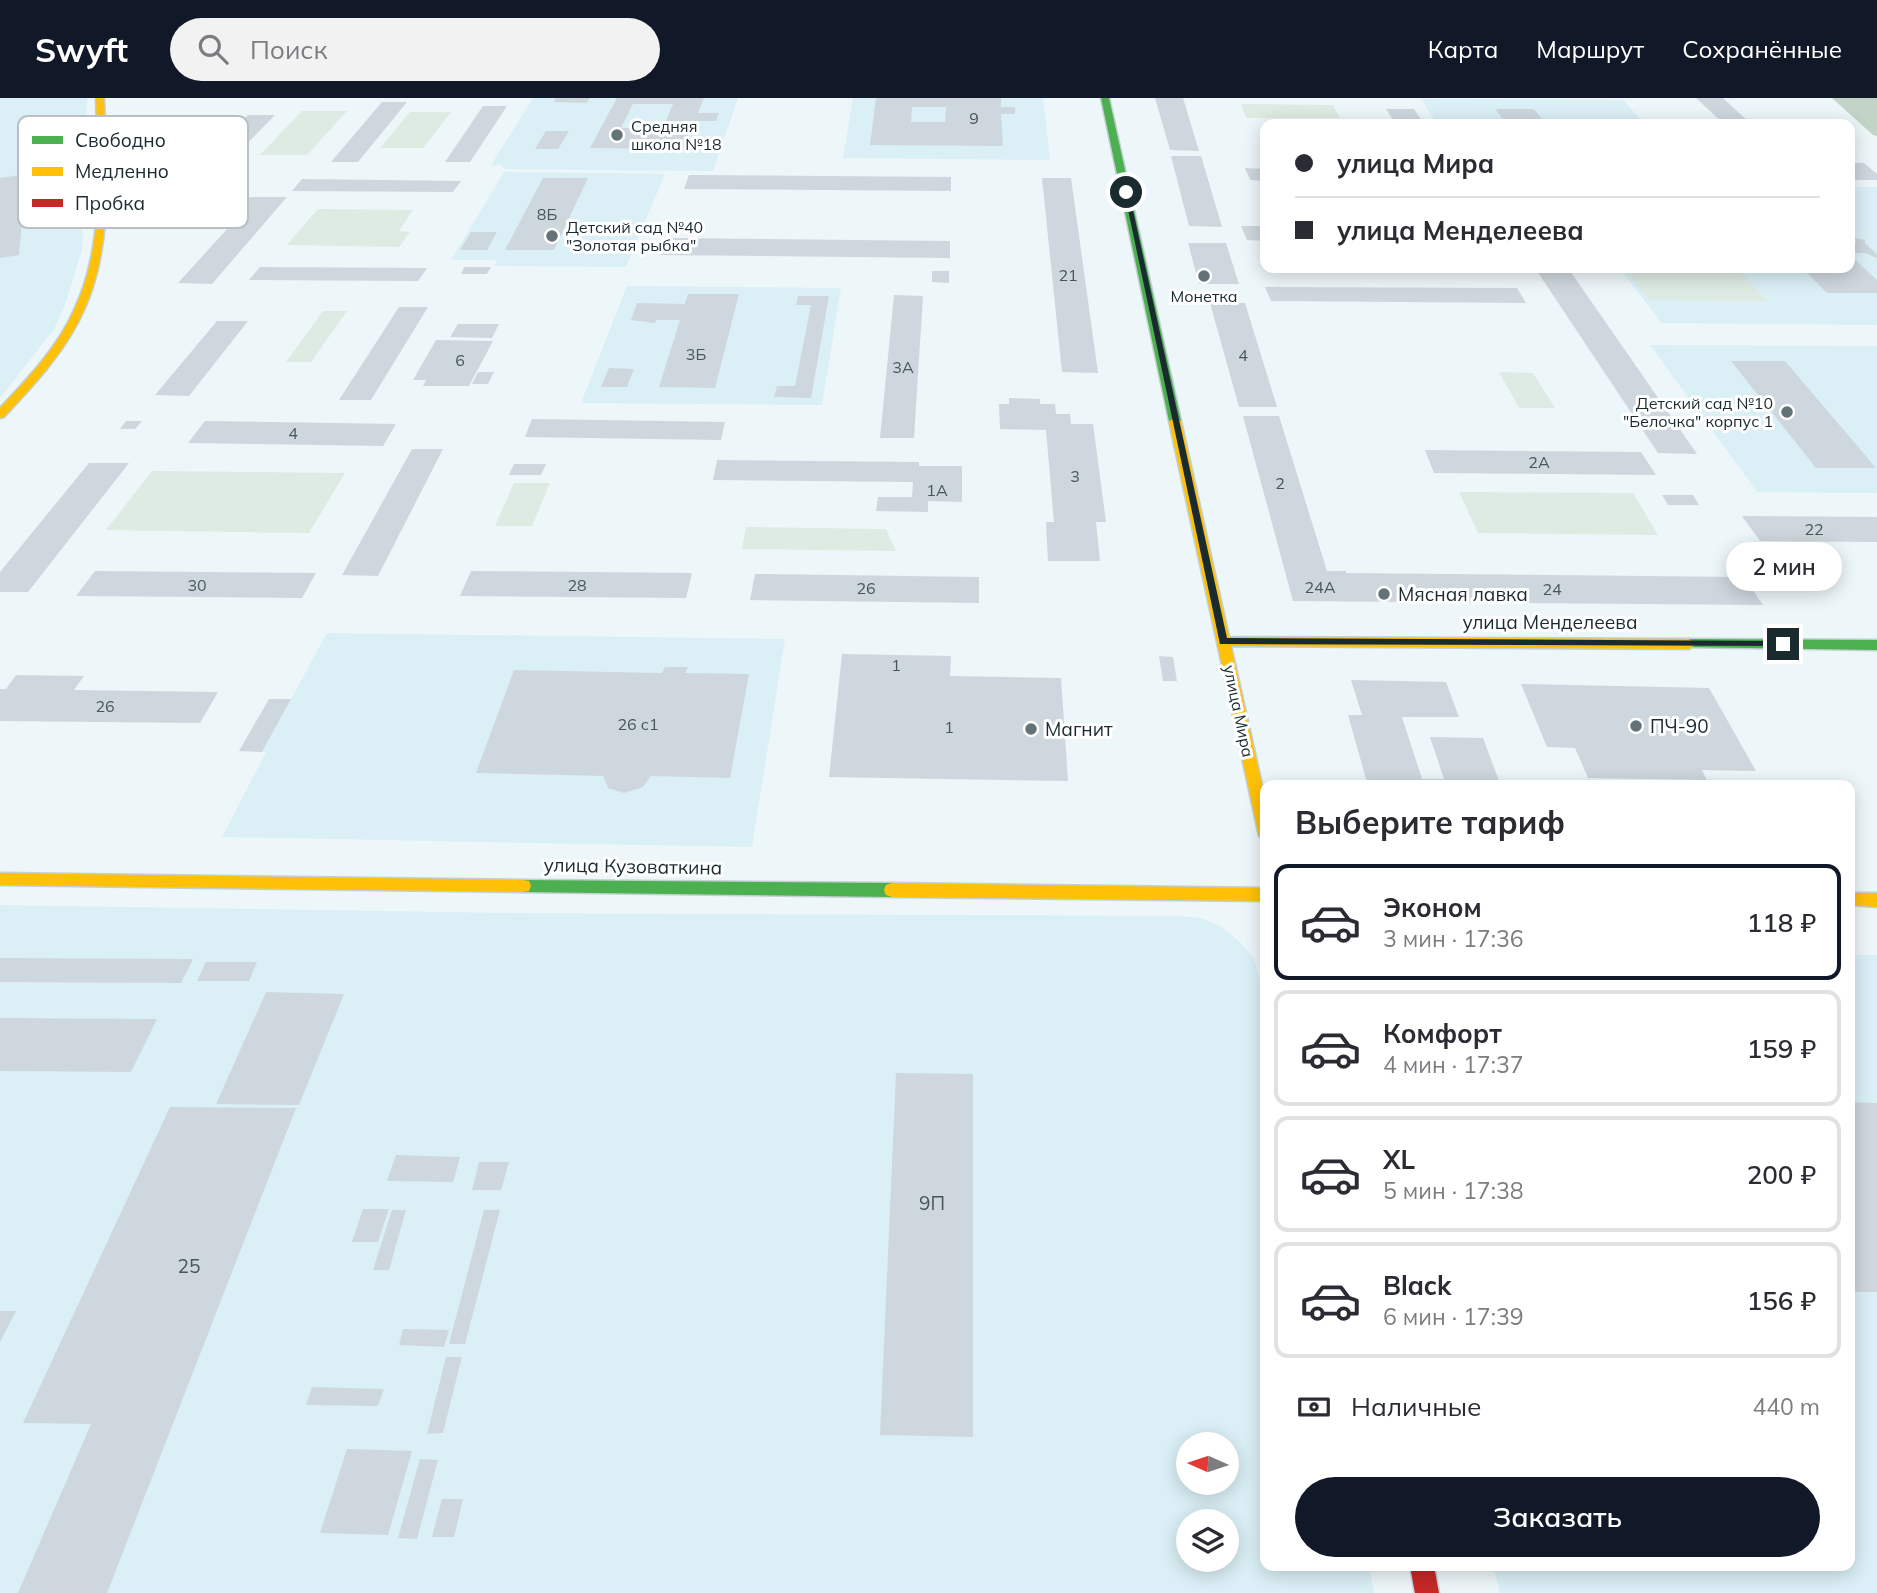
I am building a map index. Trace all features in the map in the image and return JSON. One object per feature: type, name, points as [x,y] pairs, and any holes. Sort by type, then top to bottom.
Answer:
[{"type":"main road","points":[[100,98],[100,116]]},
{"type":"main road","name":"улица Мира","points":[[1105,98],[1260,809]]},
{"type":"main road","points":[[0,415],[64,337],[86,293],[97,244],[97,228]]},
{"type":"main road","name":"улица Менделеева","points":[[1223,641],[1877,645]]},
{"type":"main road","name":"улица Кузоваткина","points":[[0,879],[1260,895]]},
{"type":"main road","points":[[1855,899],[1877,900]]},
{"type":"main road","points":[[1423,1571],[1427,1593]]},
{"type":"shaded area","points":[[0,98],[87,98],[86,116],[18,116],[18,228],[83,228],[82,250],[64,308],[54,329],[0,398]]},
{"type":"shaded area","name":"Средняя школа №18","points":[[533,98],[738,98],[713,171],[505,169],[501,165],[491,165]]},
{"type":"shaded area","points":[[853,98],[1043,98],[1050,160],[843,158]]},
{"type":"shaded area","points":[[1421,99],[1623,100],[1640,119],[1434,119]]},
{"type":"shaded area","points":[[1241,104],[1333,105],[1340,118],[1246,118]]},
{"type":"shaded area","points":[[302,111],[347,111],[307,155],[260,155]]},
{"type":"shaded area","points":[[410,112],[451,112],[423,148],[380,148]]},
{"type":"shaded area","name":"Детский сад №40 \"Золотая рыбка\"","points":[[504,172],[665,174],[626,267],[494,266],[497,260],[451,260]]},
{"type":"shaded area","points":[[1855,187],[1877,187],[1877,325],[1662,323],[1623,273],[1855,273]]},
{"type":"shaded area","points":[[318,209],[413,210],[399,231],[410,232],[399,247],[287,245]]},
{"type":"shaded area","points":[[1628,273],[1742,273],[1767,301],[1649,300]]},
{"type":"shaded area","points":[[627,286],[841,288],[822,405],[581,403]]},
{"type":"shaded area","points":[[323,311],[347,311],[311,362],[286,362]]},
{"type":"shaded area","name":"Детский сад №10 \"Белочка\" корпус 1","points":[[1650,345],[1877,346],[1877,493],[1757,492]]},
{"type":"shaded area","points":[[1499,372],[1533,373],[1555,408],[1519,408]]},
{"type":"shaded area","points":[[152,471],[345,473],[309,533],[106,530]]},
{"type":"shaded area","points":[[514,483],[550,483],[532,526],[495,526]]},
{"type":"shaded area","points":[[1459,492],[1633,493],[1658,535],[1478,533]]},
{"type":"shaded area","points":[[746,527],[886,529],[896,551],[742,549]]},
{"type":"shaded area","points":[[327,633],[785,639],[752,847],[222,837],[266,752],[262,752]]},
{"type":"shaded area","points":[[0,905],[511,913],[1180,916],[1200,918],[1220,926],[1254,958],[1260,982],[1260,1571],[1370,1571],[1374,1593],[0,1593]]},
{"type":"shaded area","points":[[1855,955],[1877,955],[1877,1593],[1500,1593],[1494,1571],[1855,1571]]},
{"type":"green space","points":[[1832,98],[1877,98],[1877,136],[1873,135]]},
{"type":"building","points":[[556,98],[590,98],[587,103],[554,102]]},
{"type":"building","points":[[617,98],[704,98],[698,113],[719,113],[716,121],[694,121],[683,149],[590,148]],"holes":[[[633,104],[673,104],[663,128],[621,128]]]},
{"type":"building","points":[[876,98],[1001,98],[1001,107],[1015,107],[1015,114],[1001,114],[1003,146],[870,145]],"holes":[[[912,107],[946,107],[945,122],[911,122]]]},
{"type":"building","points":[[1155,98],[1183,98],[1199,151],[1170,150]]},
{"type":"building","points":[[1696,98],[1723,98],[1746,119],[1719,119]]},
{"type":"building","points":[[382,102],[407,102],[358,162],[331,162]]},
{"type":"building","points":[[483,106],[507,106],[470,162],[445,162]]},
{"type":"building","points":[[1386,109],[1414,109],[1421,119],[1393,119]]},
{"type":"building","points":[[1495,109],[1534,109],[1542,119],[1503,119]]},
{"type":"building","points":[[248,115],[275,115],[248,143]]},
{"type":"building","points":[[546,131],[569,131],[558,149],[535,149]]},
{"type":"building","points":[[1171,156],[1201,156],[1222,227],[1189,226]]},
{"type":"building","points":[[1855,163],[1864,163],[1877,174],[1877,180],[1855,180]]},
{"type":"building","points":[[1245,168],[1260,169],[1260,181],[1250,180]]},
{"type":"building","points":[[18,175],[18,228],[21,228],[19,255],[0,258],[0,178]]},
{"type":"building","points":[[689,175],[951,177],[951,191],[684,189]]},
{"type":"building","points":[[543,178],[588,178],[554,250],[505,250]]},
{"type":"building","points":[[1042,178],[1071,178],[1098,373],[1062,372]]},
{"type":"building","points":[[302,179],[461,181],[453,192],[292,191]]},
{"type":"building","points":[[250,197],[287,197],[212,284],[178,283],[228,228],[248,228]]},
{"type":"building","points":[[1241,226],[1260,226],[1260,241],[1247,240]]},
{"type":"building","points":[[471,232],[497,232],[487,250],[460,250]]},
{"type":"building","points":[[668,238],[950,241],[950,258],[661,255]]},
{"type":"building","points":[[1855,238],[1865,240],[1877,254],[1877,258],[1865,253],[1855,253]]},
{"type":"building","points":[[1188,243],[1226,243],[1239,284],[1199,284]]},
{"type":"building","points":[[1855,260],[1877,280],[1877,293],[1827,293],[1807,273],[1855,273]]},
{"type":"building","points":[[260,267],[427,268],[418,281],[249,280]]},
{"type":"building","points":[[464,267],[491,267],[487,274],[461,274]]},
{"type":"building","points":[[932,271],[949,271],[949,283],[932,282]]},
{"type":"building","points":[[1538,273],[1571,273],[1697,454],[1658,453]]},
{"type":"building","points":[[1265,287],[1517,288],[1526,303],[1271,301]]},
{"type":"building","points":[[688,294],[739,294],[715,388],[659,387],[680,320],[656,320],[655,323],[631,320],[637,303],[685,304]]},
{"type":"building","points":[[894,295],[923,296],[914,438],[880,438]]},
{"type":"building","points":[[798,296],[829,296],[811,398],[774,397],[777,386],[795,386],[811,305],[796,305]]},
{"type":"building","points":[[1210,303],[1245,303],[1277,407],[1239,407]]},
{"type":"building","points":[[399,307],[428,307],[371,400],[339,400]]},
{"type":"building","points":[[217,321],[248,321],[189,396],[155,395]]},
{"type":"building","points":[[458,324],[499,324],[492,338],[450,337]]},
{"type":"building","points":[[436,340],[493,341],[469,386],[423,386],[426,380],[413,380]]},
{"type":"building","points":[[1731,361],[1785,361],[1876,468],[1816,468]]},
{"type":"building","points":[[609,368],[634,369],[627,387],[601,387]]},
{"type":"building","points":[[478,372],[494,372],[488,384],[472,384]]},
{"type":"building","points":[[1009,398],[1040,399],[1040,404],[1055,404],[1056,414],[1070,414],[1071,424],[1093,424],[1106,522],[1096,522],[1100,561],[1048,561],[1046,522],[1054,522],[1046,430],[1000,429],[999,404],[1009,404]]},
{"type":"building","points":[[1243,416],[1279,416],[1327,571],[1744,577],[1763,605],[1293,601]]},
{"type":"building","points":[[532,419],[725,422],[721,440],[525,437]]},
{"type":"building","points":[[126,421],[142,421],[135,429],[120,429]]},
{"type":"building","points":[[205,421],[396,424],[383,446],[188,443]]},
{"type":"building","points":[[412,449],[443,449],[378,576],[342,575]]},
{"type":"building","points":[[1425,450],[1641,452],[1656,475],[1434,473]]},
{"type":"building","points":[[717,460],[919,462],[919,466],[962,466],[962,502],[928,501],[928,512],[876,511],[878,497],[912,497],[913,482],[713,480]]},
{"type":"building","points":[[89,463],[129,463],[28,592],[0,592],[0,572]]},
{"type":"building","points":[[514,464],[546,464],[541,475],[509,475]]},
{"type":"building","points":[[1662,495],[1693,495],[1699,505],[1668,505]]},
{"type":"building","points":[[1742,516],[1877,517],[1877,542],[1760,541]]},
{"type":"building","points":[[95,571],[316,573],[302,598],[76,596]]},
{"type":"building","points":[[471,571],[692,573],[686,598],[460,596]]},
{"type":"building","points":[[755,574],[979,577],[979,603],[750,600]]},
{"type":"building","points":[[842,654],[951,656],[950,676],[1061,678],[1068,781],[829,777]]},
{"type":"building","points":[[1159,656],[1173,657],[1177,681],[1163,681]]},
{"type":"building","points":[[665,667],[688,667],[685,673],[749,674],[730,778],[651,776],[643,787],[624,793],[608,788],[603,776],[476,773],[514,670],[662,673]]},
{"type":"building","points":[[16,675],[84,676],[74,690],[218,692],[200,723],[0,721],[0,689],[6,689]]},
{"type":"building","points":[[1351,680],[1446,682],[1459,717],[1402,717],[1422,779],[1444,779],[1430,737],[1483,738],[1499,780],[1366,780],[1348,715],[1362,715]]},
{"type":"building","points":[[1521,684],[1709,688],[1756,771],[1702,770],[1707,780],[1588,778],[1575,748],[1547,747]]},
{"type":"building","points":[[269,699],[291,699],[262,752],[239,751]]},
{"type":"building","points":[[0,958],[193,959],[181,983],[0,982]]},
{"type":"building","points":[[206,962],[257,962],[249,981],[197,981]]},
{"type":"building","points":[[266,992],[344,994],[299,1105],[216,1104]]},
{"type":"building","points":[[0,1018],[157,1019],[131,1072],[0,1071]]},
{"type":"building","points":[[896,1073],[973,1074],[973,1437],[880,1435]]},
{"type":"building","points":[[1855,1102],[1877,1103],[1877,1292],[1855,1292]]},
{"type":"building","points":[[170,1107],[296,1108],[107,1593],[18,1593],[91,1424],[23,1423]]},
{"type":"building","points":[[396,1155],[460,1157],[453,1182],[387,1181]]},
{"type":"building","points":[[479,1162],[509,1162],[501,1190],[472,1190]]},
{"type":"building","points":[[363,1209],[389,1209],[378,1242],[352,1242]]},
{"type":"building","points":[[392,1210],[406,1210],[389,1270],[373,1270]]},
{"type":"building","points":[[484,1210],[500,1210],[465,1344],[449,1344]]},
{"type":"building","points":[[0,1311],[16,1311],[0,1342]]},
{"type":"building","points":[[403,1329],[449,1330],[444,1347],[399,1345]]},
{"type":"building","points":[[446,1357],[462,1357],[443,1433],[427,1434]]},
{"type":"building","points":[[312,1387],[384,1389],[378,1406],[306,1405]]},
{"type":"building","points":[[347,1449],[412,1451],[388,1535],[320,1533]]},
{"type":"building","points":[[420,1459],[438,1460],[417,1539],[398,1538]]},
{"type":"building","points":[[442,1499],[463,1499],[454,1537],[432,1537]]},
{"type":"traffic: fast","points":[[1105,98],[1175,421]]},
{"type":"traffic: fast","points":[[1689,644],[1877,645]]},
{"type":"traffic: fast","points":[[523,886],[892,890]]},
{"type":"traffic: slow","points":[[100,98],[100,116]]},
{"type":"traffic: slow","points":[[0,415],[37,373],[70,328],[86,294],[93,271],[100,228]]},
{"type":"traffic: slow","points":[[1175,421],[1260,809]]},
{"type":"traffic: slow","points":[[1223,641],[1689,644]]},
{"type":"traffic: slow","points":[[0,879],[523,886]]},
{"type":"traffic: slow","points":[[892,890],[1260,895]]},
{"type":"traffic: slow","points":[[1855,899],[1877,900]]},
{"type":"traffic: jam","points":[[1423,1571],[1427,1593]]},
{"type":"place","name":"Средняя школа №18","points":[[617,135]]},
{"type":"place","name":"Детский сад №40 \"Золотая рыбка\"","points":[[552,236]]},
{"type":"place","name":"Монетка","points":[[1204,276]]},
{"type":"place","name":"Детский сад №10 \"Белочка\" корпус 1","points":[[1787,412]]},
{"type":"place","name":"Мясная лавка","points":[[1384,594]]},
{"type":"place","name":"ПЧ-90","points":[[1636,726]]},
{"type":"place","name":"Магнит","points":[[1031,729]]},
{"type":"route","points":[[1126,192],[1223,641],[1783,644]]}]
